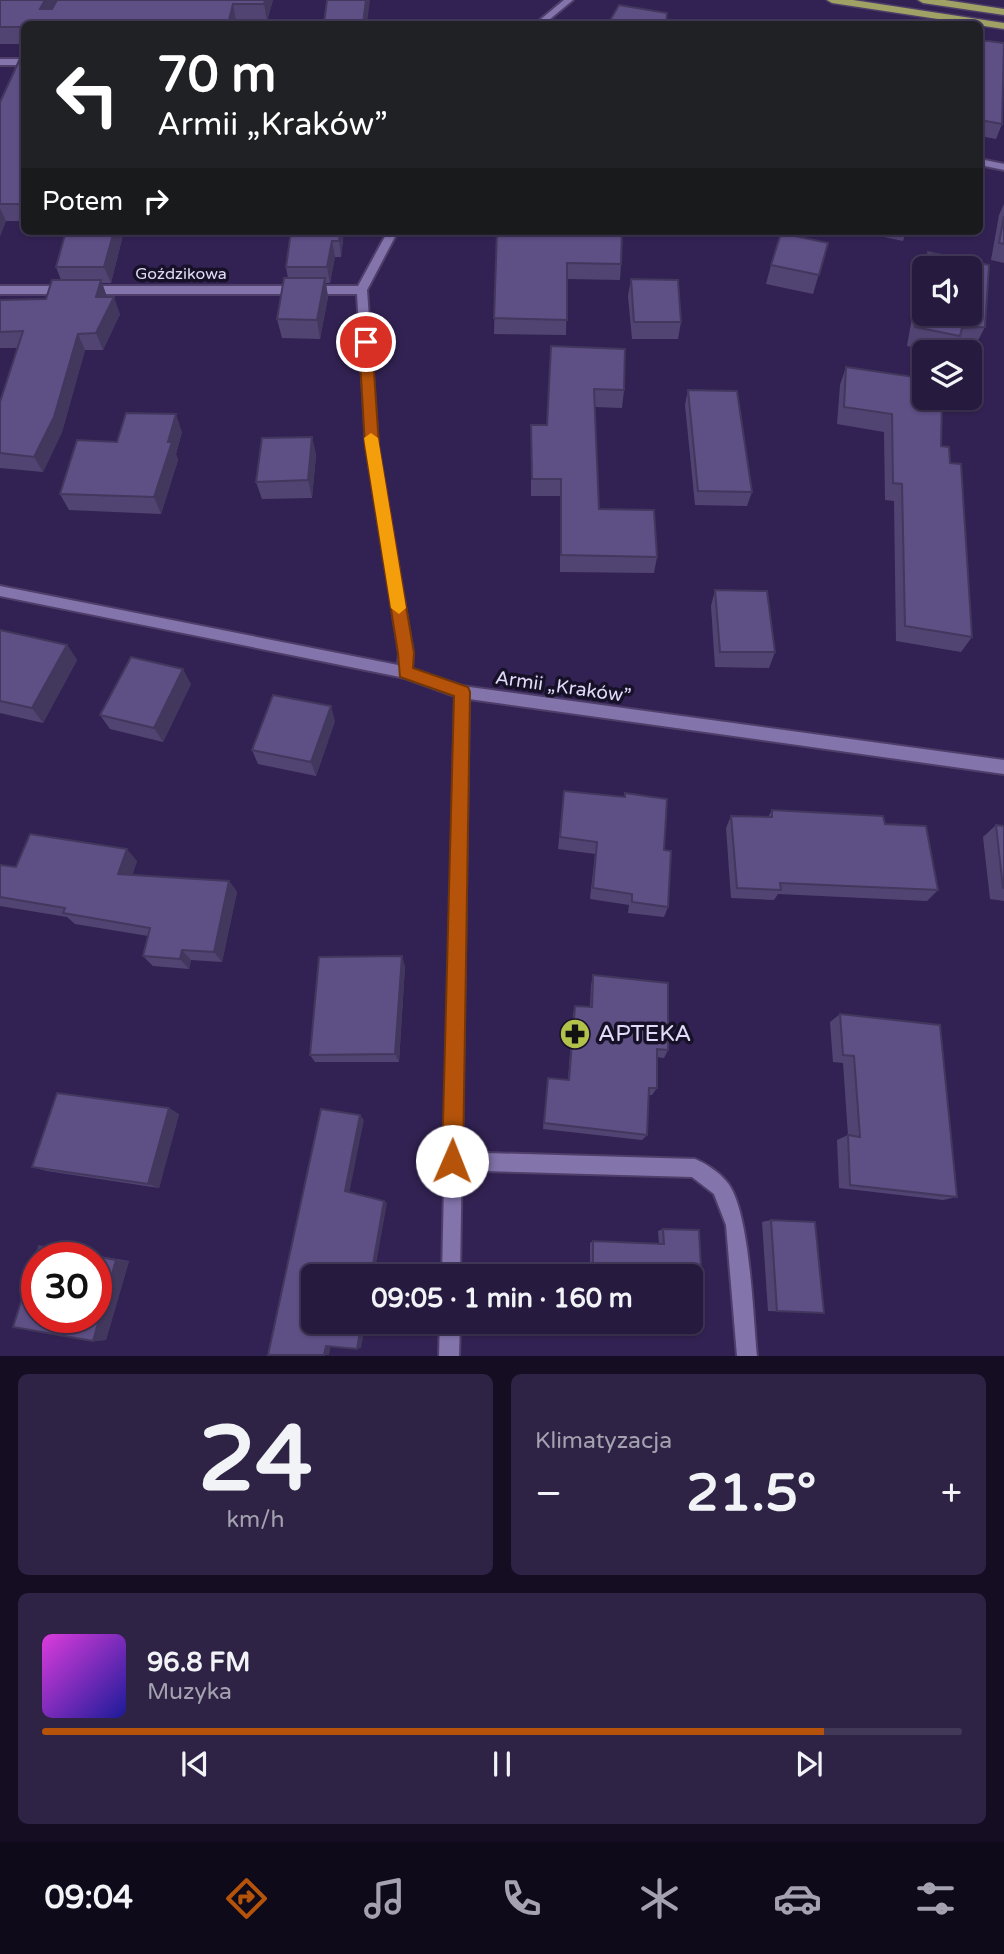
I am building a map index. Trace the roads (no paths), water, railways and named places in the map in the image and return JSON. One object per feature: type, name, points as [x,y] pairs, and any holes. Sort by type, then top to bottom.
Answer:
[{"type":"main road","points":[[832,0],[971,21]]},
{"type":"main road","points":[[923,0],[1004,12]]},
{"type":"main road","points":[[983,23],[1004,26]]},
{"type":"street","points":[[543,21],[569,0]]},
{"type":"street","points":[[0,62],[21,62]]},
{"type":"street","points":[[983,163],[1004,167]]},
{"type":"street","points":[[391,235],[362,290],[372,446],[406,653],[405,672]]},
{"type":"street","name":"Goździkowa","points":[[0,290],[362,290]]},
{"type":"street","name":"Armii „Kraków”","points":[[0,591],[405,672],[462,692],[1004,767]]},
{"type":"street","points":[[451,1264],[462,692]]},
{"type":"street","points":[[452,1161],[695,1168],[721,1188],[736,1225],[747,1356]]},
{"type":"street","points":[[449,1356],[450,1334]]},
{"type":"place","name":"APTEKA","points":[[575,1034]]}]
